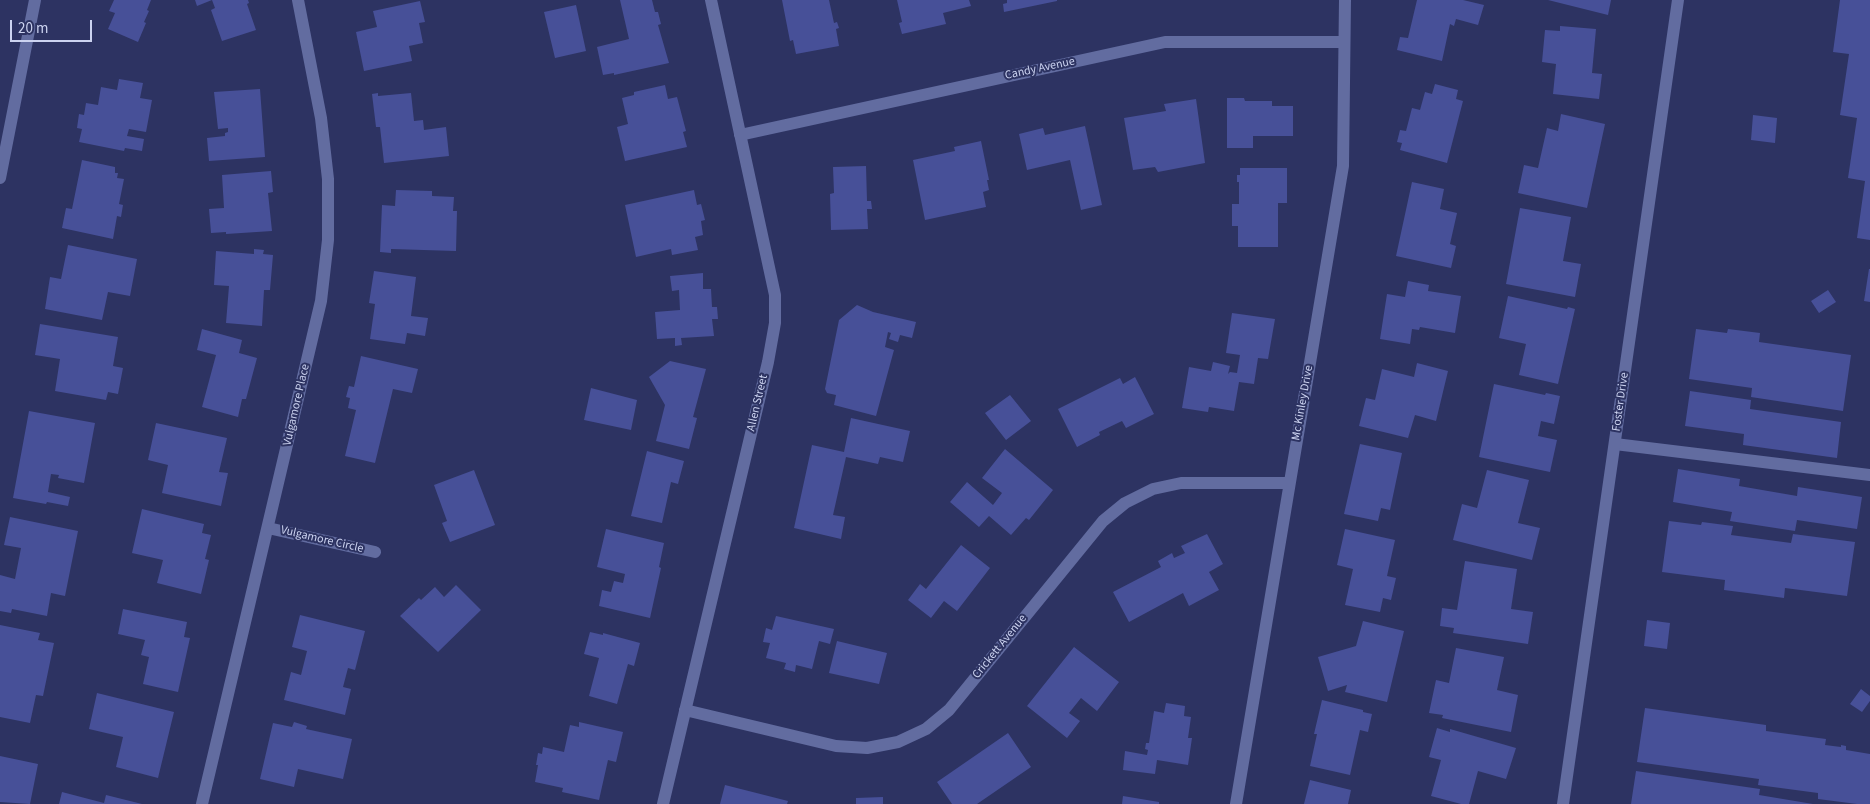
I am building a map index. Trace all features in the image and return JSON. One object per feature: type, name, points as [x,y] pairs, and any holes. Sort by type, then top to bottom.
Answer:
[{"type":"street","points":[[0,178],[35,0]]},
{"type":"street","name":"Vulgamore Place","points":[[202,804],[321,301],[328,240],[328,179],[321,118],[298,0]]},
{"type":"street","name":"Allen Street","points":[[663,804],[768,362],[775,323],[775,295],[710,0]]},
{"type":"street","name":"Mc Kinley Drive","points":[[1236,804],[1343,166],[1344,0]]},
{"type":"street","name":"Foster Drive","points":[[1564,804],[1678,0]]},
{"type":"street","name":"Candy Avenue","points":[[740,135],[1165,42],[1344,42]]},
{"type":"street","points":[[1615,444],[1870,476]]},
{"type":"street","name":"Crickett Avenue","points":[[685,710],[836,746],[867,748],[898,742],[926,729],[949,710],[1103,521],[1125,503],[1153,489],[1180,483],[1289,483]]},
{"type":"street","name":"Vulgamore Circle","points":[[268,528],[375,552]]},
{"type":"building","points":[[114,0],[151,0],[144,22],[146,23],[138,42],[108,29],[115,13],[109,11]]},
{"type":"building","points":[[195,0],[212,0],[197,6]]},
{"type":"building","points":[[212,0],[248,0],[249,3],[247,4],[256,30],[222,41],[211,10],[215,8]]},
{"type":"building","points":[[620,0],[652,0],[655,12],[658,12],[661,24],[658,25],[669,63],[614,75],[614,73],[603,75],[597,47],[629,39]]},
{"type":"building","points":[[782,0],[829,0],[834,23],[837,22],[839,28],[836,29],[839,46],[796,54],[793,40],[790,41]]},
{"type":"building","points":[[897,0],[969,0],[971,6],[943,13],[946,24],[902,34],[899,23],[902,22]]},
{"type":"building","points":[[1007,0],[1057,1],[1004,12],[1003,4],[1007,3]]},
{"type":"building","points":[[1417,0],[1463,0],[1484,5],[1478,25],[1456,19],[1454,26],[1450,24],[1442,61],[1397,50],[1400,37],[1408,38]]},
{"type":"building","points":[[1548,0],[1611,0],[1608,15]]},
{"type":"building","points":[[1840,0],[1870,0],[1870,240],[1857,238],[1865,181],[1848,178],[1857,118],[1840,115],[1849,54],[1833,52]]},
{"type":"building","points":[[420,1],[425,22],[419,23],[423,43],[409,46],[412,61],[364,71],[356,32],[377,27],[373,11]]},
{"type":"building","points":[[576,5],[586,51],[555,58],[544,12]]},
{"type":"building","points":[[1560,26],[1596,29],[1592,73],[1602,74],[1599,99],[1553,94],[1556,64],[1542,62],[1545,30],[1560,31]]},
{"type":"building","points":[[119,79],[143,83],[140,98],[152,100],[146,132],[129,129],[127,136],[144,139],[142,151],[125,148],[124,151],[79,142],[82,129],[77,128],[79,114],[84,115],[86,103],[98,105],[101,87],[117,90]]},
{"type":"building","points":[[1435,84],[1458,90],[1456,99],[1463,101],[1447,163],[1400,150],[1402,143],[1397,142],[1400,130],[1406,131],[1412,108],[1420,110],[1425,92],[1432,94]]},
{"type":"building","points":[[665,85],[668,99],[677,97],[686,131],[683,132],[687,147],[625,161],[617,127],[628,124],[622,98],[634,95],[634,92]]},
{"type":"building","points":[[260,89],[265,157],[209,161],[207,138],[225,136],[225,133],[228,132],[228,128],[218,129],[214,92]]},
{"type":"building","points":[[378,93],[378,96],[411,93],[414,121],[423,120],[424,130],[446,127],[449,156],[384,163],[380,127],[376,127],[372,94]]},
{"type":"building","points":[[1227,98],[1244,98],[1245,101],[1272,101],[1272,106],[1293,106],[1293,136],[1253,136],[1253,148],[1227,148]]},
{"type":"building","points":[[1196,99],[1205,163],[1158,172],[1155,167],[1133,170],[1124,118],[1166,111],[1164,104]]},
{"type":"building","points":[[1561,114],[1605,124],[1587,208],[1518,193],[1524,165],[1538,168],[1547,128],[1558,131]]},
{"type":"building","points":[[1753,115],[1777,118],[1775,143],[1751,140]]},
{"type":"building","points":[[1085,126],[1102,205],[1081,210],[1070,160],[1027,170],[1019,134],[1043,128],[1045,135]]},
{"type":"building","points":[[981,141],[989,180],[987,180],[989,190],[983,192],[986,207],[925,220],[913,160],[955,151],[954,147]]},
{"type":"building","points":[[82,160],[115,167],[115,173],[118,173],[117,178],[124,179],[119,204],[123,205],[121,217],[117,216],[113,239],[62,228],[66,208],[72,209]]},
{"type":"building","points":[[866,166],[867,201],[871,201],[872,209],[867,209],[868,229],[831,230],[830,194],[834,193],[833,167]]},
{"type":"building","points":[[1240,168],[1287,168],[1287,203],[1278,203],[1278,247],[1238,247],[1238,226],[1232,226],[1232,204],[1239,204],[1239,182],[1237,182],[1237,175],[1240,175]]},
{"type":"building","points":[[271,171],[273,192],[268,193],[272,231],[211,233],[209,209],[224,208],[222,175]]},
{"type":"building","points":[[1412,182],[1444,189],[1440,209],[1457,213],[1450,244],[1456,246],[1451,268],[1396,256]]},
{"type":"building","points":[[396,190],[432,191],[432,196],[454,197],[453,211],[457,211],[456,251],[391,249],[391,253],[380,252],[382,205],[395,206]]},
{"type":"building","points":[[694,190],[697,205],[701,204],[705,220],[701,221],[703,235],[695,237],[698,250],[672,255],[671,249],[636,257],[625,205]]},
{"type":"building","points":[[1520,208],[1571,217],[1563,261],[1581,264],[1575,297],[1506,284]]},
{"type":"building","points":[[68,245],[137,259],[130,296],[108,292],[102,320],[45,309],[50,277],[61,279]]},
{"type":"building","points":[[254,249],[264,250],[263,254],[273,255],[270,290],[264,290],[262,326],[226,323],[229,286],[214,285],[216,251],[254,254]]},
{"type":"building","points":[[1870,269],[1870,302],[1864,301]]},
{"type":"building","points":[[374,271],[416,277],[411,316],[428,318],[425,336],[407,333],[405,344],[370,339],[375,304],[369,303]]},
{"type":"building","points":[[703,273],[703,289],[711,289],[712,307],[717,307],[718,319],[712,319],[714,336],[681,338],[682,345],[675,346],[675,338],[657,339],[655,312],[680,310],[679,290],[672,291],[670,276]]},
{"type":"building","points":[[1408,281],[1429,285],[1428,291],[1461,296],[1455,333],[1420,327],[1419,330],[1412,329],[1410,344],[1380,339],[1387,294],[1405,297]]},
{"type":"building","points":[[1828,290],[1836,302],[1819,313],[1811,301]]},
{"type":"building","points":[[1508,296],[1567,309],[1568,307],[1575,309],[1558,384],[1519,375],[1526,344],[1499,338]]},
{"type":"building","points":[[857,305],[873,312],[916,322],[912,338],[900,335],[898,342],[889,339],[891,333],[888,332],[885,347],[894,350],[876,416],[834,405],[836,395],[827,393],[825,389],[839,320]]},
{"type":"building","points":[[1232,313],[1275,319],[1268,359],[1258,358],[1254,384],[1239,382],[1234,411],[1209,407],[1208,412],[1182,408],[1189,367],[1211,371],[1213,362],[1230,366],[1228,374],[1230,372],[1237,373],[1240,355],[1226,353]]},
{"type":"building","points":[[40,324],[118,337],[113,366],[123,368],[118,394],[108,392],[106,400],[55,391],[60,359],[35,355]]},
{"type":"building","points":[[202,329],[242,340],[239,353],[257,358],[246,399],[242,399],[238,417],[202,407],[216,355],[197,350]]},
{"type":"building","points":[[1696,329],[1727,333],[1728,329],[1760,333],[1759,342],[1851,355],[1843,411],[1751,397],[1752,388],[1689,379]]},
{"type":"building","points":[[361,356],[418,369],[412,393],[393,389],[375,463],[345,456],[356,410],[348,408],[350,398],[346,397],[349,386],[354,387]]},
{"type":"building","points":[[670,361],[706,369],[693,417],[697,418],[689,449],[656,441],[665,405],[649,377]]},
{"type":"building","points":[[1417,363],[1448,371],[1436,421],[1415,415],[1408,438],[1359,426],[1366,398],[1375,400],[1382,369],[1414,377]]},
{"type":"building","points":[[1135,377],[1154,414],[1126,428],[1122,421],[1099,432],[1100,435],[1077,447],[1058,409],[1120,378],[1123,384]]},
{"type":"building","points":[[1494,384],[1545,395],[1546,393],[1560,396],[1554,424],[1541,421],[1538,436],[1557,440],[1550,472],[1479,457]]},
{"type":"building","points":[[591,388],[637,400],[631,430],[584,420]]},
{"type":"building","points":[[1690,391],[1751,400],[1750,409],[1841,422],[1837,458],[1743,445],[1744,434],[1685,426]]},
{"type":"building","points":[[1010,395],[1031,421],[1006,440],[985,413]]},
{"type":"building","points":[[29,411],[95,423],[84,483],[58,478],[59,475],[51,474],[48,492],[70,497],[68,506],[13,498]]},
{"type":"building","points":[[851,418],[910,431],[903,462],[880,457],[878,464],[846,457],[833,515],[845,517],[841,539],[794,528],[812,445],[844,452]]},
{"type":"building","points":[[156,423],[227,438],[219,472],[228,473],[221,506],[162,493],[168,465],[148,460]]},
{"type":"building","points":[[1360,444],[1402,453],[1390,510],[1381,508],[1378,521],[1344,514]]},
{"type":"building","points":[[1005,449],[1053,490],[1029,520],[1026,518],[1011,535],[989,516],[979,527],[950,502],[967,482],[993,505],[1002,493],[982,478]]},
{"type":"building","points":[[647,451],[684,461],[678,484],[671,482],[662,523],[631,516]]},
{"type":"building","points":[[1678,469],[1740,479],[1739,486],[1797,496],[1798,487],[1862,497],[1857,529],[1797,520],[1795,531],[1730,521],[1732,512],[1673,502]]},
{"type":"building","points":[[474,470],[495,525],[450,542],[442,523],[447,521],[434,485]]},
{"type":"building","points":[[1487,470],[1529,480],[1518,523],[1540,528],[1532,560],[1453,540],[1462,504],[1477,508]]},
{"type":"building","points":[[142,509],[204,524],[202,533],[211,535],[205,559],[209,560],[201,594],[157,583],[163,560],[132,553]]},
{"type":"building","points":[[10,517],[78,531],[65,596],[51,593],[47,616],[12,609],[11,613],[0,611],[0,575],[15,579],[21,548],[4,545]]},
{"type":"building","points":[[1669,521],[1701,525],[1702,522],[1733,526],[1731,535],[1791,543],[1793,534],[1855,542],[1847,596],[1785,588],[1784,598],[1724,590],[1725,580],[1662,572]]},
{"type":"building","points":[[606,529],[664,543],[659,567],[661,568],[650,618],[599,606],[602,590],[611,592],[614,581],[623,583],[625,574],[597,567]]},
{"type":"building","points":[[1345,529],[1395,540],[1387,576],[1396,578],[1391,600],[1383,598],[1380,612],[1345,605],[1353,569],[1337,565]]},
{"type":"building","points":[[1207,534],[1223,564],[1209,572],[1219,590],[1189,606],[1183,593],[1129,622],[1113,592],[1161,567],[1158,561],[1172,553],[1174,558],[1185,553],[1181,546]]},
{"type":"building","points":[[961,545],[990,568],[957,611],[944,601],[931,618],[908,600],[920,584],[926,589]]},
{"type":"building","points":[[1465,561],[1517,569],[1511,609],[1533,612],[1528,644],[1453,633],[1454,628],[1440,626],[1442,608],[1457,610]]},
{"type":"building","points":[[456,585],[481,610],[438,652],[400,616],[419,598],[421,600],[435,587],[444,597]]},
{"type":"building","points":[[123,609],[187,622],[184,637],[190,638],[178,692],[143,684],[149,657],[141,655],[145,640],[118,634]]},
{"type":"building","points":[[300,615],[365,631],[355,670],[348,668],[343,687],[351,689],[345,715],[284,700],[291,672],[301,675],[307,651],[292,647]]},
{"type":"building","points":[[776,616],[834,629],[830,644],[819,641],[812,669],[796,665],[795,672],[784,669],[786,663],[766,658],[770,643],[763,642],[766,628],[772,630]]},
{"type":"building","points":[[1647,620],[1670,623],[1667,649],[1644,646]]},
{"type":"building","points":[[1363,621],[1404,631],[1387,702],[1345,692],[1347,685],[1328,691],[1318,657],[1356,646]]},
{"type":"building","points":[[0,625],[40,633],[38,640],[54,643],[43,696],[36,695],[30,723],[0,717]]},
{"type":"building","points":[[590,632],[603,635],[603,633],[640,643],[634,666],[628,664],[617,704],[589,696],[599,658],[584,654]]},
{"type":"building","points":[[837,641],[887,653],[879,684],[829,673]]},
{"type":"building","points":[[1074,647],[1119,682],[1097,711],[1081,698],[1069,713],[1080,721],[1067,738],[1027,706]]},
{"type":"building","points":[[1456,648],[1504,657],[1497,690],[1518,695],[1511,732],[1442,718],[1443,715],[1429,713],[1436,680],[1449,683]]},
{"type":"building","points":[[1861,689],[1870,696],[1870,701],[1862,712],[1850,704]]},
{"type":"building","points":[[97,693],[174,712],[158,778],[116,767],[123,737],[89,729]]},
{"type":"building","points":[[1322,700],[1372,714],[1368,732],[1360,730],[1350,775],[1310,766],[1317,734],[1314,734]]},
{"type":"building","points":[[1166,703],[1185,706],[1184,716],[1191,717],[1188,738],[1192,738],[1188,765],[1157,760],[1155,774],[1123,770],[1125,751],[1147,755],[1148,750],[1145,749],[1146,743],[1149,743],[1154,711],[1164,713]]},
{"type":"building","points":[[1645,708],[1766,725],[1766,731],[1826,739],[1825,745],[1846,746],[1846,750],[1870,754],[1870,804],[1818,799],[1818,793],[1758,785],[1759,779],[1637,762]]},
{"type":"building","points":[[294,722],[307,726],[306,729],[352,739],[343,779],[298,769],[294,787],[260,779],[273,723],[292,727]]},
{"type":"building","points":[[579,722],[623,732],[616,762],[608,760],[599,800],[562,792],[563,788],[535,782],[538,753],[542,754],[543,747],[564,752],[570,725],[579,727]]},
{"type":"building","points":[[1437,728],[1450,732],[1450,729],[1516,748],[1506,779],[1478,771],[1469,804],[1461,804],[1431,796],[1441,760],[1429,757]]},
{"type":"building","points":[[1008,733],[1031,767],[977,804],[952,804],[937,782]]},
{"type":"building","points":[[0,756],[38,764],[30,804],[0,802]]},
{"type":"building","points":[[1636,771],[1760,789],[1759,795],[1813,804],[1631,804]]},
{"type":"building","points":[[1310,780],[1351,790],[1348,804],[1304,804]]},
{"type":"building","points":[[725,785],[788,801],[787,804],[720,804]]},
{"type":"building","points":[[62,792],[104,803],[106,795],[142,804],[59,804]]},
{"type":"building","points":[[1123,796],[1159,802],[1159,804],[1122,804]]},
{"type":"building","points":[[883,797],[883,804],[856,804],[856,798]]}]
